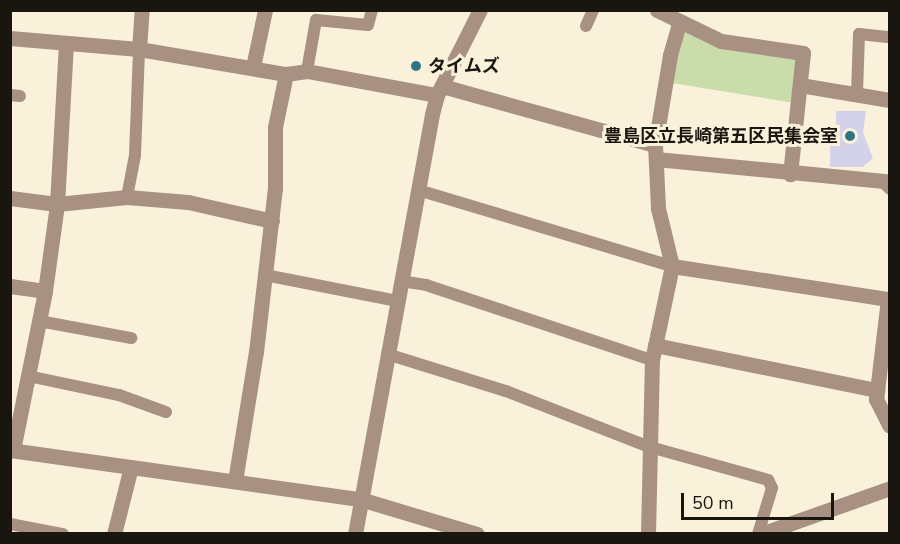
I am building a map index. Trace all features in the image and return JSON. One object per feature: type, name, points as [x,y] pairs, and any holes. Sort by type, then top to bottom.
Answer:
[{"type":"street","points":[[139,50],[142,10]]},
{"type":"street","points":[[253,67],[265,10]]},
{"type":"street","points":[[355,534],[418,190],[439,90],[480,10]]},
{"type":"street","points":[[657,10],[721,41],[803,53],[790,174]]},
{"type":"street","points":[[648,534],[652,360],[672,266],[658,208],[656,152],[669,55],[680,23]]},
{"type":"street","points":[[10,38],[139,50],[286,74],[307,71],[439,90],[656,152],[790,174],[884,181],[890,187]]},
{"type":"street","points":[[66,43],[57,204],[45,291],[12,450],[360,499],[477,534]]},
{"type":"street","points":[[235,481],[272,221],[275,127],[286,74]]},
{"type":"street","points":[[800,86],[890,100]]},
{"type":"street","points":[[10,198],[57,204],[127,197],[188,202],[272,221]]},
{"type":"street","points":[[672,266],[888,299],[876,399],[890,426]]},
{"type":"street","points":[[10,286],[45,291]]},
{"type":"street","points":[[655,345],[877,390]]},
{"type":"street","points":[[114,534],[131,467]]},
{"type":"street","points":[[759,534],[890,488]]},
{"type":"lane","points":[[307,71],[316,20],[368,25],[372,10]]},
{"type":"lane","points":[[586,26],[593,10]]},
{"type":"lane","points":[[857,94],[859,34],[890,37]]},
{"type":"lane","points":[[127,197],[135,155],[139,50]]},
{"type":"lane","points":[[418,190],[672,266]]},
{"type":"lane","points":[[265,275],[397,301]]},
{"type":"lane","points":[[401,281],[426,285],[652,360]]},
{"type":"lane","points":[[39,321],[131,338]]},
{"type":"lane","points":[[387,354],[506,391],[650,447],[768,480],[772,488],[759,534]]},
{"type":"lane","points":[[28,376],[119,395],[166,412]]},
{"type":"lane","points":[[10,524],[63,534]]},
{"type":"green space","points":[[684,30],[794,57],[798,65],[794,103],[672,83],[674,58]]},
{"type":"building","name":"豊島区立長崎第五区民集会室","points":[[836,111],[866,111],[863,133],[873,158],[863,167],[830,167],[830,140],[836,139]]},
{"type":"place","name":"タイムズ","points":[[416,66]]},
{"type":"place","name":"豊島区立長崎第五区民集会室","points":[[850,136]]}]
